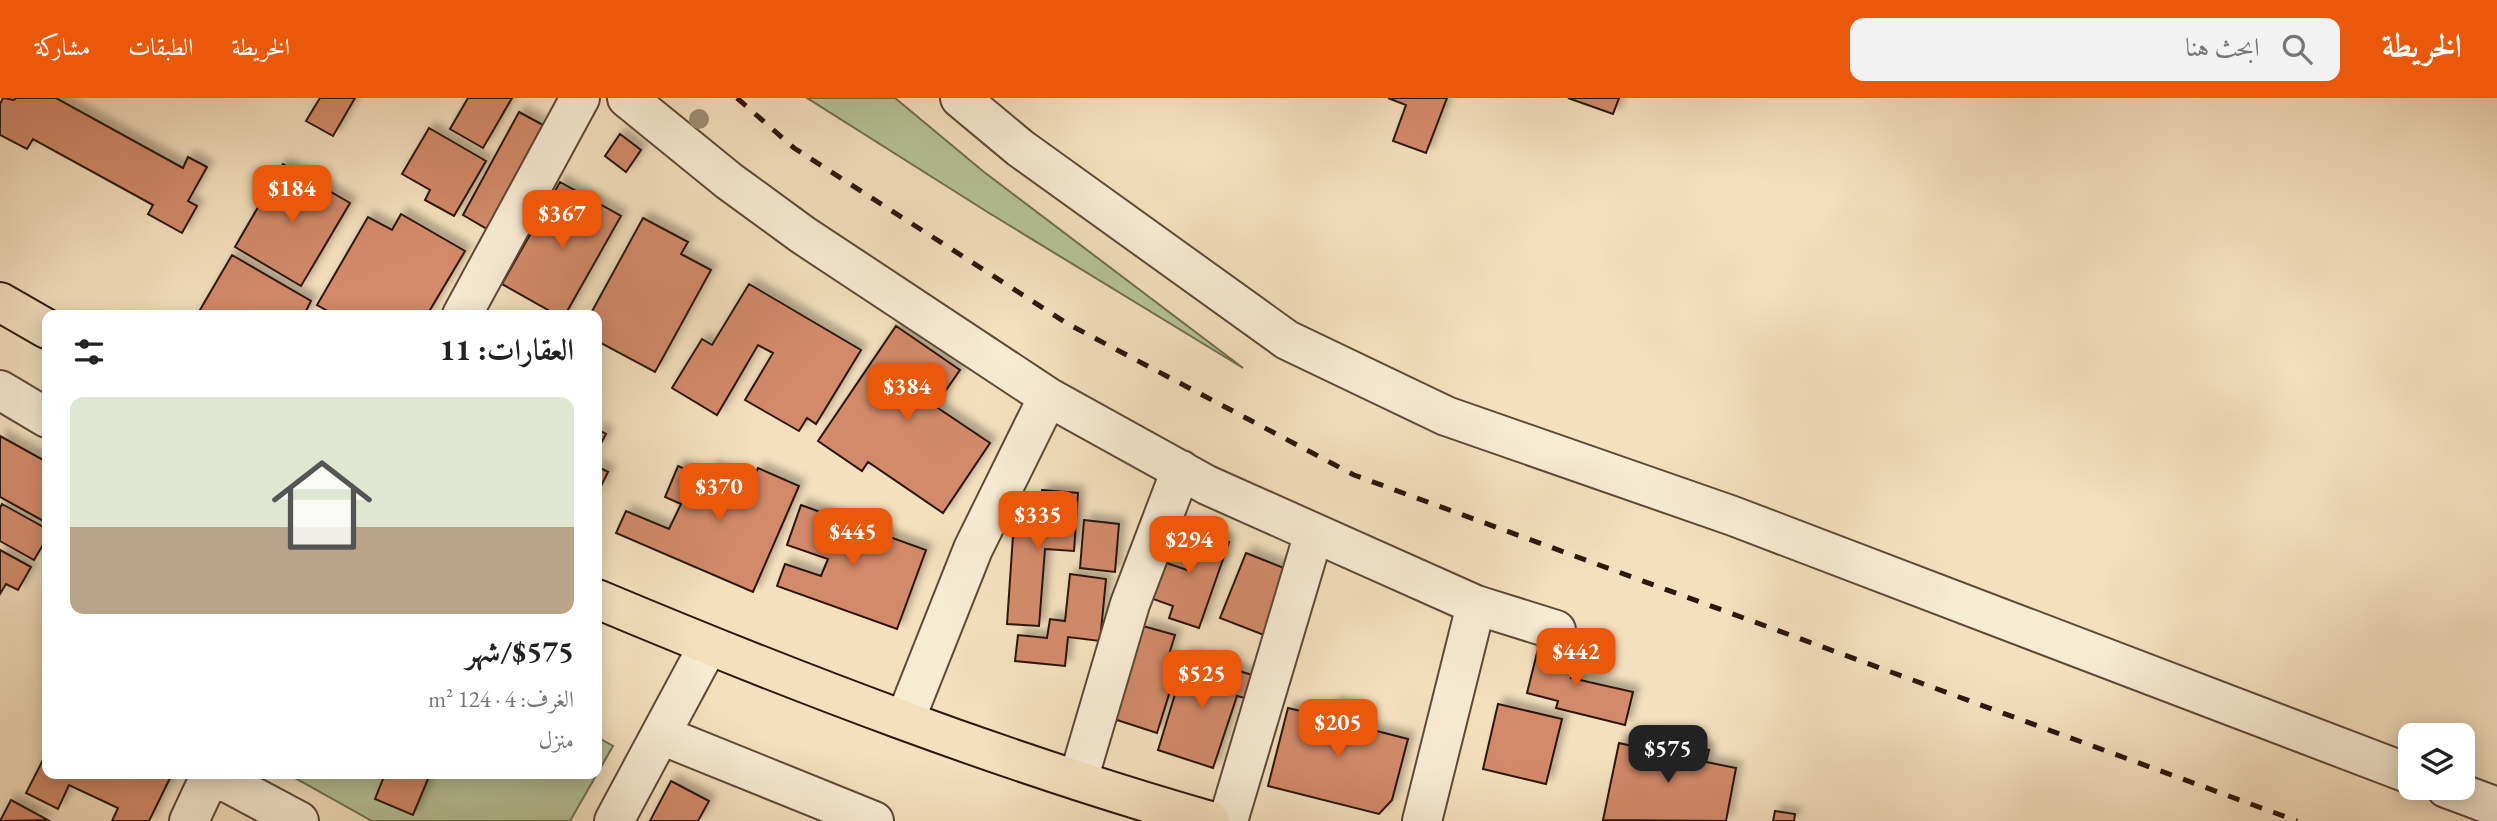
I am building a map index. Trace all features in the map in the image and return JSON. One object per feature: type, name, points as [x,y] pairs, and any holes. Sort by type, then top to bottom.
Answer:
[{"type":"main road","points":[[0,302],[42,326]]},
{"type":"main road","points":[[602,601],[709,646],[905,720],[1078,780],[1210,821]]},
{"type":"street","points":[[465,310],[580,98]]},
{"type":"street","points":[[627,98],[729,181],[803,235],[1048,397],[1208,485],[1476,605],[1556,631]]},
{"type":"street","points":[[960,98],[1020,148],[1287,340],[1446,416],[1733,516],[2398,769]]},
{"type":"street","points":[[0,390],[42,415]]},
{"type":"street","points":[[905,720],[973,549],[1048,397]]},
{"type":"street","points":[[1078,780],[1130,604],[1181,470]]},
{"type":"street","points":[[1228,821],[1314,533]]},
{"type":"street","points":[[1422,821],[1476,605]]},
{"type":"street","points":[[614,821],[709,646]]},
{"type":"street","points":[[661,735],[873,821]]},
{"type":"street","points":[[189,821],[209,779]]},
{"type":"street","points":[[220,779],[299,821]]},
{"type":"street","points":[[2475,799],[2497,807]]},
{"type":"green space","points":[[807,98],[895,98],[984,172],[1243,368],[989,213]]},
{"type":"green space","points":[[602,740],[613,746],[602,765]]},
{"type":"green space","points":[[297,779],[594,779],[570,821],[372,821]]},
{"type":"building","points":[[3,98],[56,98],[183,168],[188,157],[207,167],[188,201],[197,206],[182,233],[148,214],[153,205],[33,139],[27,149],[0,135],[0,104]]},
{"type":"building","points":[[320,98],[355,98],[333,136],[306,121]]},
{"type":"building","points":[[468,98],[512,98],[483,148],[450,129]]},
{"type":"building","points":[[1388,98],[1447,98],[1426,153],[1393,141],[1406,105]]},
{"type":"building","points":[[1568,98],[1619,98],[1613,114]]},
{"type":"building","points":[[519,112],[543,125],[487,229],[463,215]]},
{"type":"building","points":[[429,128],[486,161],[454,216],[425,200],[430,190],[402,174]]},
{"type":"building","points":[[620,134],[641,150],[626,172],[605,156]]},
{"type":"building","points":[[283,164],[350,203],[301,286],[235,247]]},
{"type":"building","points":[[560,182],[621,216],[568,310],[548,310],[502,284]]},
{"type":"building","points":[[401,214],[465,251],[430,310],[326,310],[317,305],[368,217],[392,230]]},
{"type":"building","points":[[643,218],[688,242],[681,254],[711,270],[655,372],[602,344],[602,310],[593,310]]},
{"type":"building","points":[[232,255],[311,301],[306,310],[200,310]]},
{"type":"building","points":[[749,284],[861,350],[816,424],[807,418],[799,431],[745,400],[773,353],[758,345],[717,415],[672,388],[702,339],[712,345]]},
{"type":"building","points":[[896,326],[960,370],[935,406],[990,443],[943,513],[868,462],[862,471],[818,441]]},
{"type":"building","points":[[0,436],[42,459],[42,520],[0,497]]},
{"type":"building","points":[[678,466],[707,479],[712,467],[751,484],[758,468],[799,486],[753,592],[616,533],[626,511],[669,529],[681,504],[665,497]]},
{"type":"building","points":[[602,469],[608,472],[602,484]]},
{"type":"building","points":[[1042,490],[1078,493],[1074,551],[1045,549],[1039,626],[1007,624],[1015,506],[1041,508]]},
{"type":"building","points":[[2,504],[42,526],[42,546],[34,560],[0,541]]},
{"type":"building","points":[[801,505],[926,550],[897,629],[777,586],[785,564],[821,576],[828,559],[787,545]]},
{"type":"building","points":[[1084,520],[1119,524],[1115,572],[1080,568]]},
{"type":"building","points":[[1175,523],[1229,542],[1199,628],[1169,618],[1173,606],[1145,596],[1158,560],[1187,570],[1194,551],[1168,543]]},
{"type":"building","points":[[0,550],[31,567],[18,590],[6,584],[0,594]]},
{"type":"building","points":[[1246,553],[1284,568],[1280,578],[1291,583],[1269,637],[1220,618]]},
{"type":"building","points":[[1070,574],[1106,579],[1100,641],[1068,637],[1065,666],[1015,661],[1018,635],[1047,638],[1050,619],[1065,621]]},
{"type":"building","points":[[1143,626],[1175,635],[1167,661],[1178,665],[1157,733],[1114,719]]},
{"type":"building","points":[[1539,645],[1577,654],[1571,678],[1633,692],[1625,725],[1556,708],[1558,701],[1527,693]]},
{"type":"building","points":[[1187,655],[1252,675],[1245,698],[1237,696],[1213,768],[1158,750]]},
{"type":"building","points":[[1334,703],[1369,712],[1365,728],[1408,739],[1392,800],[1379,814],[1268,786],[1288,708],[1330,718]]},
{"type":"building","points":[[1498,704],[1562,719],[1546,784],[1483,769]]},
{"type":"building","points":[[1644,738],[1664,742],[1662,752],[1682,756],[1684,744],[1709,750],[1706,762],[1736,768],[1726,821],[1603,820],[1619,743],[1641,748]]},
{"type":"building","points":[[42,762],[42,779],[170,779],[149,821],[112,821],[118,808],[69,785],[58,809],[26,793]]},
{"type":"building","points":[[383,779],[428,779],[413,815],[375,799]]},
{"type":"building","points":[[671,781],[709,801],[698,821],[650,821]]},
{"type":"building","points":[[11,800],[48,820],[0,821]]},
{"type":"building","points":[[1775,811],[1795,814],[1794,821],[1773,821]]},
{"type":"railway","points":[[737,98],[794,148],[1068,324],[1354,475],[2297,821]]}]
